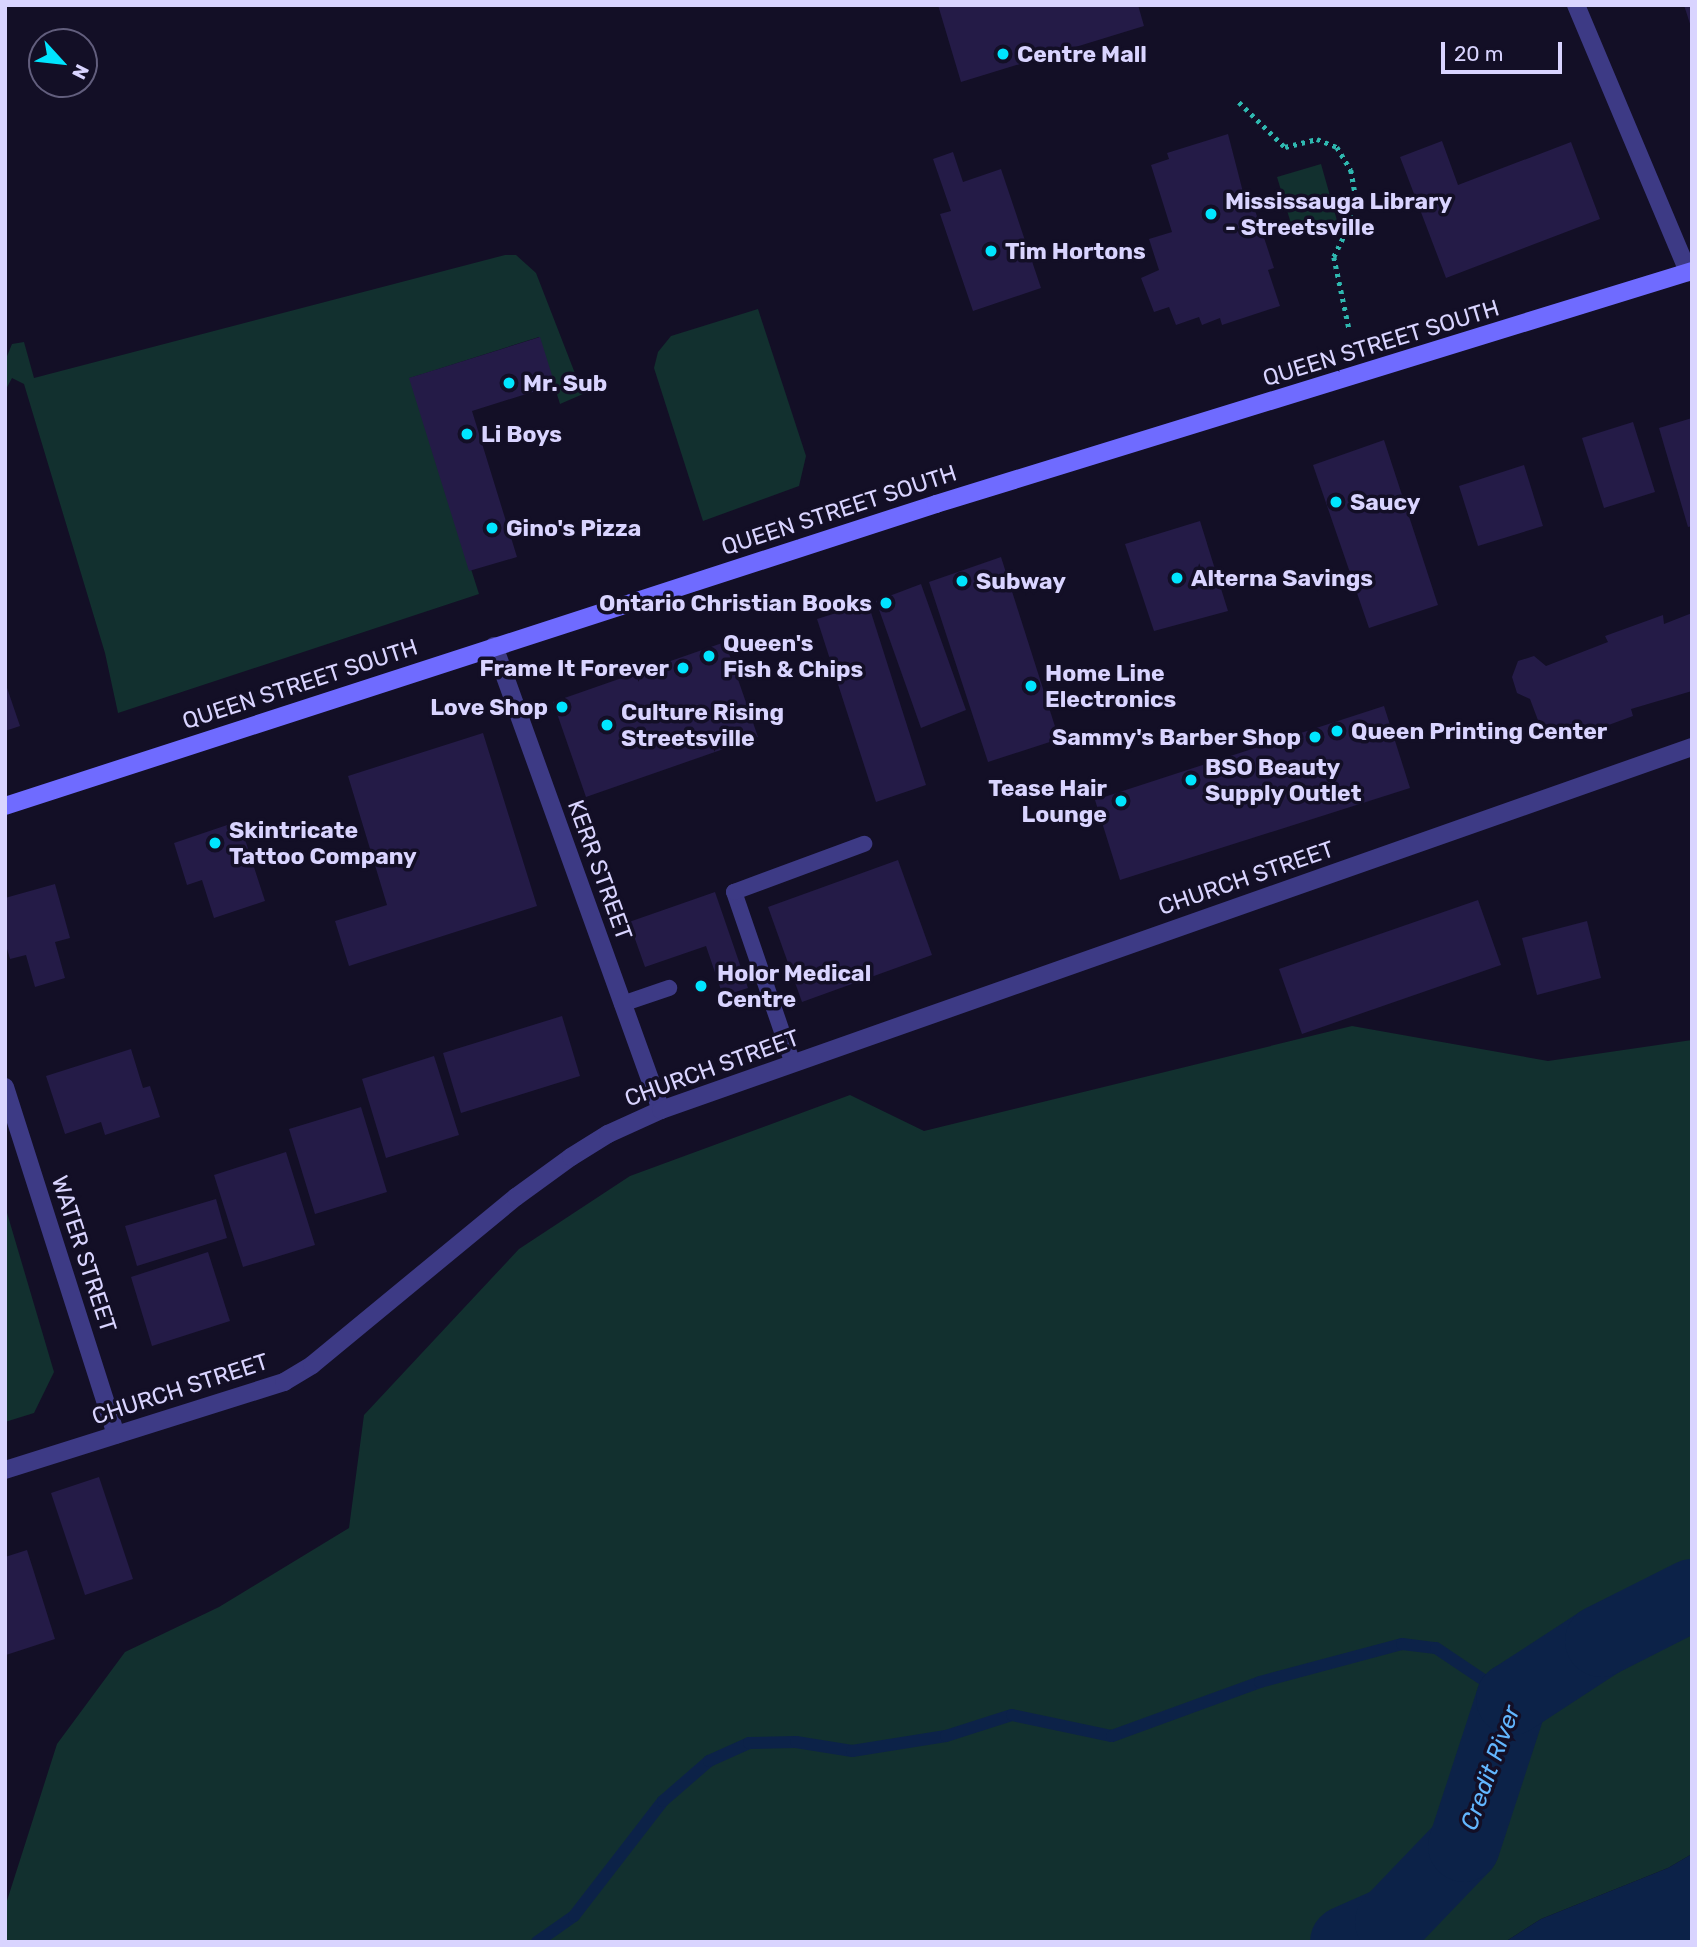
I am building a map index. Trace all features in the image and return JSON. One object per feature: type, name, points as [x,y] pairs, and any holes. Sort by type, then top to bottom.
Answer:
[{"type":"main road","name":"QUEEN STREET SOUTH","points":[[5,806],[946,501],[1690,271]]},
{"type":"street","points":[[1576,5],[1690,271]]},
{"type":"street","name":"KERR STREET","points":[[494,646],[661,1110]]},
{"type":"street","name":"CHURCH STREET","points":[[5,1470],[284,1382],[323,1356],[516,1197],[571,1157],[608,1134],[661,1110],[1692,747]]},
{"type":"street","name":"WATER STREET","points":[[5,1087],[116,1435]]},
{"type":"lane","points":[[793,1064],[734,892],[864,844]]},
{"type":"lane","points":[[622,1004],[669,988]]},
{"type":"path","points":[[1239,102],[1285,147],[1317,139],[1337,147],[1351,170],[1358,208],[1334,257],[1349,328]]},
{"type":"green space","points":[[1321,164],[1338,224],[1295,237],[1277,177]]},
{"type":"green space","points":[[505,255],[516,255],[536,273],[583,394],[560,404],[539,337],[410,378],[479,594],[118,713],[105,653],[24,384],[12,378],[5,391],[5,361],[12,344],[24,342],[34,378]]},
{"type":"green space","points":[[758,309],[806,456],[799,486],[703,521],[654,368],[658,352],[671,336]]},
{"type":"green space","points":[[1352,1026],[1548,1061],[1692,1040],[1692,1854],[1668,1868],[1541,1919],[1505,1942],[5,1942],[5,1907],[57,1744],[125,1652],[219,1607],[349,1528],[364,1415],[519,1249],[630,1176],[850,1095],[924,1131]]},
{"type":"green space","points":[[5,1206],[54,1372],[34,1413],[5,1422]]},
{"type":"water","points":[[1692,1854],[1692,1942],[1505,1942],[1541,1919],[1668,1868]]},
{"type":"building","name":"Centre Mall","points":[[938,5],[1138,5],[1144,26],[961,82]]},
{"type":"building","points":[[1684,5],[1692,5],[1692,27],[1691,27]]},
{"type":"building","name":"Mississauga Library - Streetsville","points":[[1228,134],[1244,196],[1250,195],[1274,268],[1268,270],[1280,306],[1222,325],[1220,318],[1202,325],[1199,317],[1176,325],[1169,307],[1154,312],[1141,278],[1159,270],[1149,239],[1172,232],[1151,165],[1169,159],[1167,153]]},
{"type":"building","points":[[1442,141],[1458,185],[1571,142],[1600,219],[1446,278],[1400,157]]},
{"type":"building","name":"Tim Hortons","points":[[953,152],[963,182],[1001,169],[1041,288],[973,311],[940,214],[951,211],[933,159]]},
{"type":"building","points":[[540,337],[555,385],[472,411],[517,557],[469,571],[409,378]]},
{"type":"building","points":[[1692,418],[1692,526],[1688,527],[1659,428]]},
{"type":"building","points":[[1633,422],[1655,492],[1604,508],[1582,438]]},
{"type":"building","points":[[1384,440],[1438,605],[1369,628],[1313,465]]},
{"type":"building","points":[[1524,465],[1543,526],[1478,546],[1459,486]]},
{"type":"building","name":"Alterna Savings","points":[[1200,521],[1228,611],[1154,631],[1125,544]]},
{"type":"building","points":[[1001,557],[1059,739],[988,762],[929,582]]},
{"type":"building","points":[[921,584],[966,710],[921,728],[876,601]]},
{"type":"building","points":[[868,603],[926,785],[876,802],[817,619]]},
{"type":"building","points":[[1692,613],[1692,691],[1631,709],[1633,716],[1576,737],[1573,729],[1545,739],[1530,699],[1517,693],[1512,677],[1518,661],[1534,656],[1546,666],[1608,642],[1605,636],[1663,615],[1664,624]]},
{"type":"building","points":[[725,642],[758,737],[586,797],[553,702]]},
{"type":"building","points":[[5,682],[20,726],[5,731]]},
{"type":"building","points":[[1384,706],[1410,788],[1120,880],[1095,800]]},
{"type":"building","points":[[483,733],[537,906],[349,966],[335,921],[387,905],[348,776]]},
{"type":"building","points":[[239,821],[265,901],[214,918],[202,880],[187,885],[174,843]]},
{"type":"building","points":[[898,860],[932,955],[802,1002],[768,907]]},
{"type":"building","points":[[55,884],[70,938],[55,942],[65,978],[35,987],[26,955],[10,959],[5,942],[5,898]]},
{"type":"building","name":"Holor Medical Centre","points":[[715,892],[748,988],[723,996],[706,946],[645,967],[629,922]]},
{"type":"building","points":[[1478,900],[1501,965],[1302,1034],[1279,969]]},
{"type":"building","points":[[1587,921],[1601,978],[1537,995],[1522,938]]},
{"type":"building","points":[[562,1016],[580,1076],[461,1113],[443,1053]]},
{"type":"building","points":[[131,1049],[143,1088],[150,1086],[160,1117],[105,1135],[101,1122],[65,1134],[46,1076]]},
{"type":"building","points":[[434,1056],[459,1135],[386,1158],[362,1079]]},
{"type":"building","points":[[361,1107],[387,1192],[315,1214],[289,1129]]},
{"type":"building","points":[[286,1152],[315,1245],[243,1267],[214,1175]]},
{"type":"building","points":[[216,1199],[227,1238],[137,1266],[125,1226]]},
{"type":"building","points":[[208,1252],[230,1321],[152,1346],[131,1277]]},
{"type":"building","points":[[99,1477],[133,1579],[85,1595],[51,1493]]},
{"type":"building","points":[[27,1550],[55,1639],[6,1655],[5,1557]]},
{"type":"waterway","name":"Credit River","points":[[1346,1942],[1391,1922],[1464,1846],[1512,1699],[1601,1641],[1692,1595]]},
{"type":"waterway","points":[[537,1942],[574,1916],[663,1801],[709,1761],[749,1743],[796,1742],[852,1751],[946,1736],[1012,1715],[1112,1736],[1260,1682],[1402,1644],[1436,1648],[1512,1699]]},
{"type":"place","name":"Centre Mall","points":[[1003,54]]},
{"type":"place","name":"Mississauga Library - Streetsville","points":[[1211,214]]},
{"type":"place","name":"Tim Hortons","points":[[991,251]]},
{"type":"place","name":"Mr. Sub","points":[[509,383]]},
{"type":"place","name":"Li Boys","points":[[467,434]]},
{"type":"place","name":"Saucy","points":[[1336,502]]},
{"type":"place","name":"Gino's Pizza","points":[[492,528]]},
{"type":"place","name":"Alterna Savings","points":[[1177,578]]},
{"type":"place","name":"Subway","points":[[962,581]]},
{"type":"place","name":"Ontario Christian Books","points":[[886,603]]},
{"type":"place","name":"Queen's Fish & Chips","points":[[709,656]]},
{"type":"place","name":"Frame It Forever","points":[[683,668]]},
{"type":"place","name":"Home Line Electronics","points":[[1031,686]]},
{"type":"place","name":"Love Shop","points":[[562,707]]},
{"type":"place","name":"Culture Rising Streetsville","points":[[607,725]]},
{"type":"place","name":"Queen Printing Center","points":[[1337,731]]},
{"type":"place","name":"Sammy's Barber Shop","points":[[1315,737]]},
{"type":"place","name":"BSO Beauty Supply Outlet","points":[[1191,780]]},
{"type":"place","name":"Tease Hair Lounge","points":[[1121,801]]},
{"type":"place","name":"Skintricate Tattoo Company","points":[[215,843]]},
{"type":"place","name":"Holor Medical Centre","points":[[701,986]]}]
